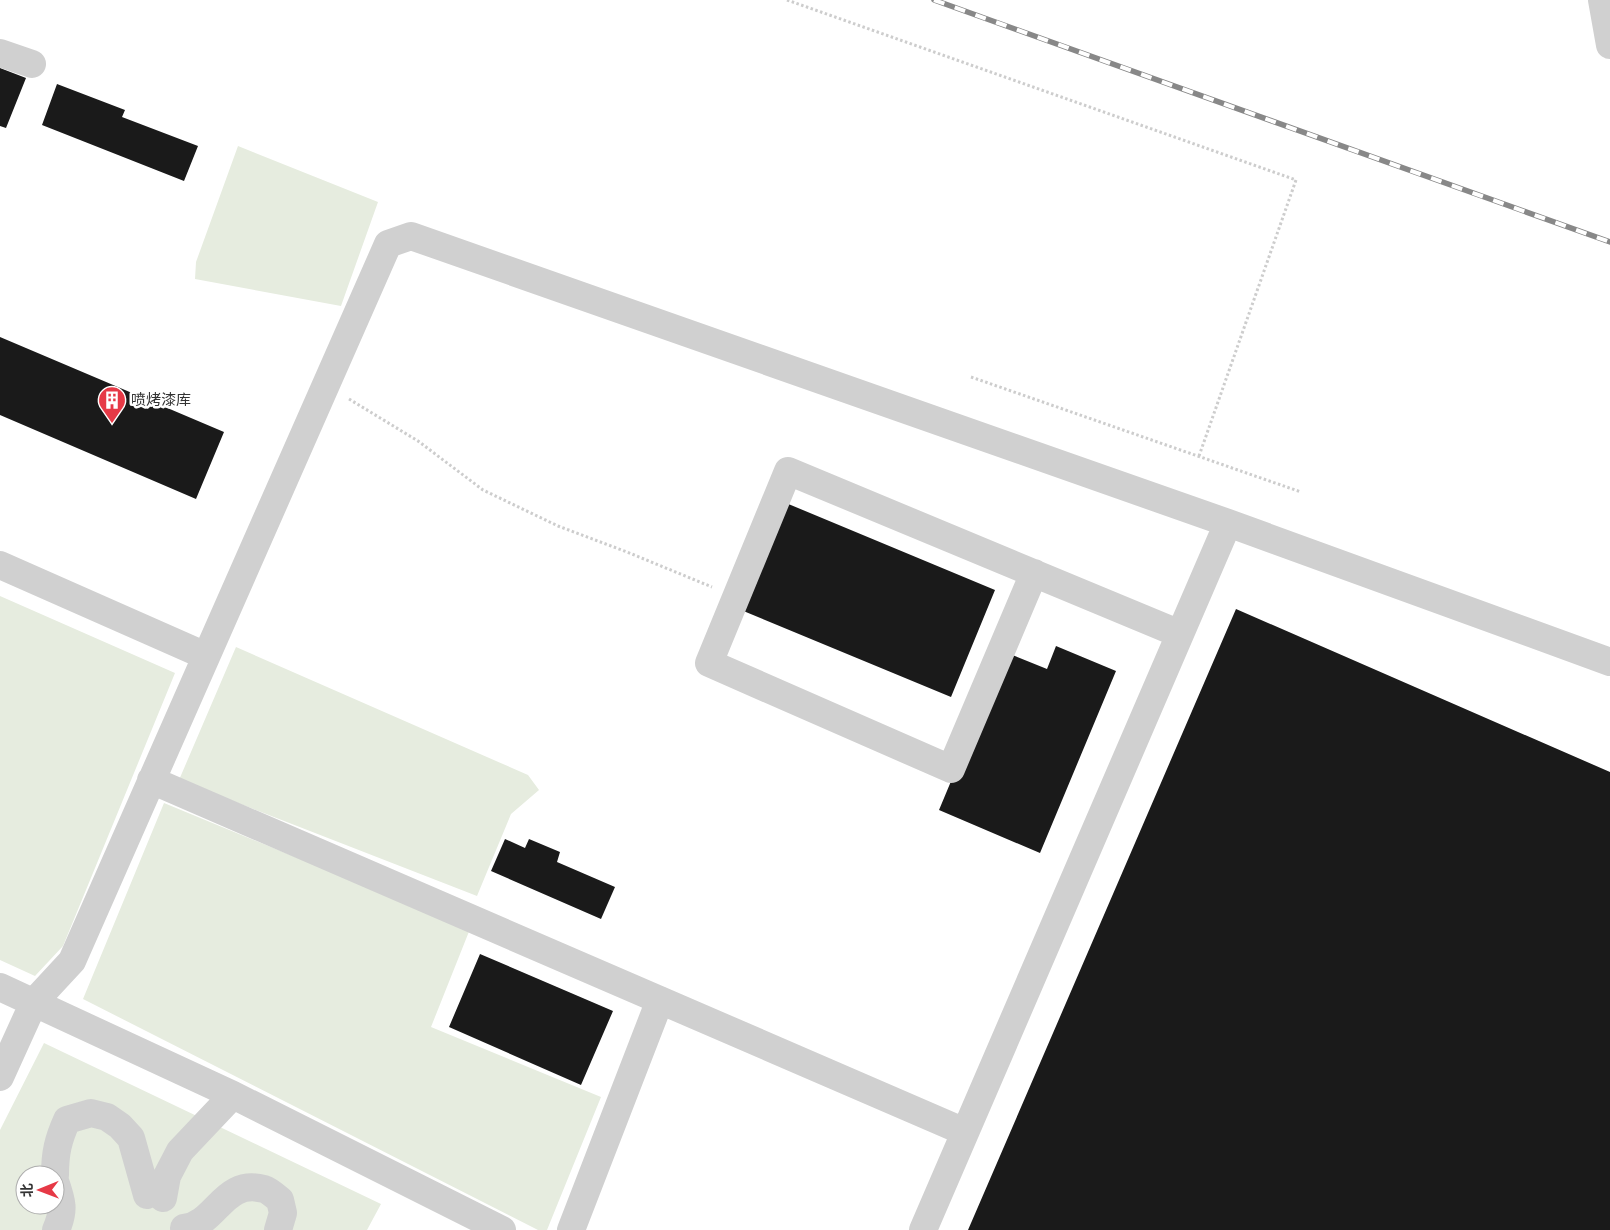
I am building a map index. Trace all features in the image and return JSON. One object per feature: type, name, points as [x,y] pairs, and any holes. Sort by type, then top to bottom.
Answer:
[{"type":"street","points":[[1602,0],[1610,45]]},
{"type":"street","points":[[0,53],[32,64]]},
{"type":"street","points":[[0,1077],[34,1002],[72,961],[388,244],[412,236],[1228,523],[1610,662]]},
{"type":"street","points":[[1034,573],[951,769],[709,663],[788,471],[1034,573],[1180,634]]},
{"type":"street","points":[[923,1230],[1228,523]]},
{"type":"street","points":[[0,565],[206,656]]},
{"type":"street","points":[[151,780],[965,1132]]},
{"type":"street","points":[[0,987],[233,1095],[502,1230]]},
{"type":"street","points":[[571,1230],[660,1000]]},
{"type":"street","points":[[54,1165],[54,1155],[67,1120],[91,1112],[107,1117],[120,1126],[131,1138],[155,1196],[168,1176],[180,1151],[233,1095]]},
{"type":"street","points":[[184,1228],[194,1227],[227,1197],[242,1188],[266,1189],[280,1200],[283,1214],[278,1230]]},
{"type":"street","points":[[56,1230],[61,1215]]},
{"type":"path","points":[[787,0],[1296,180],[1199,456]]},
{"type":"path","points":[[971,377],[1302,492]]},
{"type":"path","points":[[324,386],[365,408],[418,441],[483,490],[558,526],[736,597]]},
{"type":"shaded area","points":[[238,146],[378,202],[341,306],[195,279],[196,262]]},
{"type":"shaded area","points":[[0,596],[175,673],[63,946],[35,976],[0,960]]},
{"type":"shaded area","points":[[236,647],[528,775],[539,790],[511,814],[477,896],[179,780]]},
{"type":"shaded area","points":[[164,803],[470,929],[431,1027],[601,1097],[547,1230],[538,1230],[83,999]]},
{"type":"shaded area","points":[[44,1043],[381,1204],[367,1230],[0,1230],[0,1130]]},
{"type":"building","points":[[0,68],[26,78],[6,128],[0,126]]},
{"type":"building","points":[[57,84],[125,110],[122,117],[198,146],[184,181],[42,125]]},
{"type":"building","name":"喷烤漆库","points":[[0,337],[224,432],[196,499],[0,415]]},
{"type":"building","points":[[786,503],[995,590],[951,697],[741,610]]},
{"type":"building","points":[[1236,609],[1610,772],[1610,1230],[968,1230]]},
{"type":"building","points":[[1056,646],[1116,671],[1040,853],[939,810],[1005,652],[1047,669]]},
{"type":"building","points":[[505,839],[525,848],[529,839],[560,852],[557,862],[615,887],[601,919],[491,871]]},
{"type":"building","points":[[480,954],[613,1011],[581,1085],[449,1027]]},
{"type":"railway","points":[[934,0],[1610,242]]},
{"type":"place","name":"喷烤漆库","points":[[112,424]]}]
